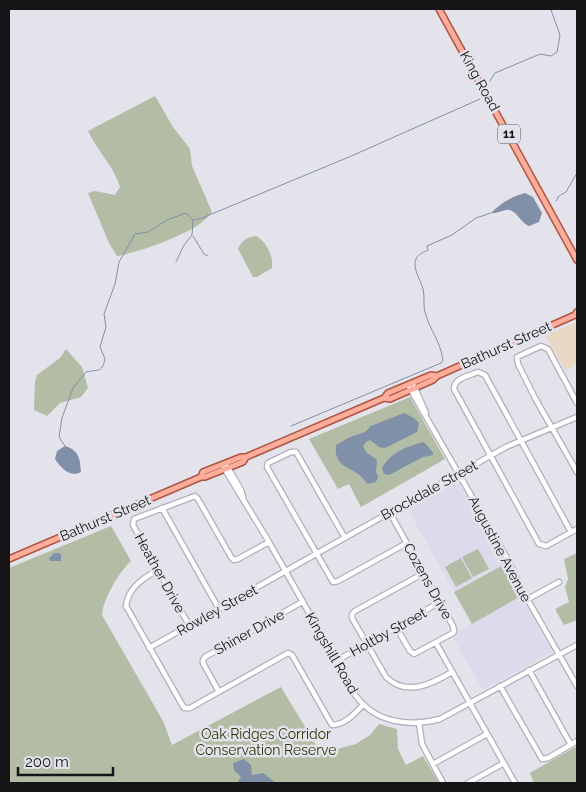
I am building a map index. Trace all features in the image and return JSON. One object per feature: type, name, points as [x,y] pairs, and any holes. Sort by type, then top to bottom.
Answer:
[{"type":"main road","name":"King Road","points":[[439,9],[526,163],[577,260]]},
{"type":"main road","name":"Bathurst Street","points":[[9,560],[200,477],[203,472],[243,462],[246,457],[384,398],[388,393],[433,380],[437,376],[577,314]]},
{"type":"street","points":[[577,403],[548,348],[543,346],[519,355],[516,362],[577,472]]},
{"type":"street","points":[[571,532],[485,375],[478,372],[456,381],[454,389],[540,545],[546,546],[577,529]]},
{"type":"street","name":"Augustine Avenue","points":[[411,386],[577,686]]},
{"type":"street","name":"Brockdale Street","points":[[285,572],[490,456],[577,417]]},
{"type":"street","points":[[345,538],[296,452],[291,452],[269,461],[267,467],[332,581],[336,582],[407,543]]},
{"type":"street","name":"Kingshill Road","points":[[225,466],[237,492],[243,499],[356,696],[373,713],[388,720],[403,723],[440,719],[577,645]]},
{"type":"street","name":"Heather Drive","points":[[190,625],[132,522],[136,518],[196,497],[234,560],[268,542]]},
{"type":"street","points":[[162,508],[219,609]]},
{"type":"street","name":"Cozens Drive","points":[[390,513],[440,602],[454,631],[418,653],[412,654],[396,627]]},
{"type":"street","points":[[158,570],[139,582],[126,603],[149,648],[184,708],[190,708],[286,654],[290,654],[294,658],[332,725],[347,720],[363,705]]},
{"type":"street","name":"Rowley Street","points":[[149,648],[285,572]]},
{"type":"street","points":[[424,573],[352,614],[352,618],[386,677],[399,686],[425,686],[452,672]]},
{"type":"street","points":[[528,599],[559,582]]},
{"type":"street","name":"Shiner Drive","points":[[219,692],[203,663],[205,657],[302,602]]},
{"type":"street","name":"Holtby Street","points":[[336,661],[440,602]]},
{"type":"street","points":[[436,643],[515,783]]},
{"type":"street","points":[[529,670],[571,745]]},
{"type":"street","points":[[500,686],[542,759],[548,758],[577,742]]},
{"type":"street","points":[[419,722],[420,741],[443,783]]},
{"type":"street","points":[[433,764],[487,734]]},
{"type":"street","points":[[468,783],[504,763]]},
{"type":"shaded area","points":[[577,322],[577,364],[566,371],[545,336]]},
{"type":"shaded area","points":[[458,481],[505,564],[454,592],[407,508]]},
{"type":"shaded area","points":[[521,596],[552,652],[483,690],[453,638],[459,631]]},
{"type":"green space","points":[[155,96],[173,127],[190,149],[192,166],[212,212],[201,223],[184,233],[148,247],[117,256],[109,243],[88,193],[95,191],[115,195],[120,187],[114,172],[88,131]]},
{"type":"green space","points":[[256,236],[260,238],[268,250],[272,259],[272,268],[257,277],[253,277],[238,249],[245,240]]},
{"type":"green space","points":[[66,349],[82,367],[88,388],[81,397],[60,403],[47,416],[34,410],[35,382],[37,375],[60,358]]},
{"type":"green space","points":[[410,397],[445,459],[361,507],[349,484],[338,489],[309,439]]},
{"type":"green space","name":"Oak Ridges Corridor Conservation Reserve","points":[[111,526],[131,561],[112,586],[105,601],[102,615],[163,721],[172,745],[281,687],[316,745],[333,750],[356,744],[370,735],[379,724],[397,729],[398,749],[406,765],[423,756],[439,783],[9,783],[9,568]]},
{"type":"green space","points":[[478,549],[489,569],[473,577],[462,557]]},
{"type":"green space","points":[[577,553],[577,620],[564,625],[555,609],[569,602],[565,587],[568,579],[564,559]]},
{"type":"green space","points":[[461,558],[472,578],[456,587],[445,567]]},
{"type":"green space","points":[[505,564],[521,596],[472,624],[454,592]]},
{"type":"green space","points":[[577,746],[577,783],[534,783],[530,773]]},
{"type":"water","points":[[525,193],[533,197],[542,213],[539,222],[529,226],[510,210],[491,213],[515,196]]},
{"type":"water","points":[[404,413],[419,423],[417,432],[385,448],[379,447],[370,440],[363,446],[366,452],[377,460],[376,472],[378,477],[376,482],[367,484],[363,478],[338,460],[336,445],[350,437],[365,432],[371,426]]},
{"type":"water","points":[[423,442],[433,455],[423,457],[389,475],[384,474],[382,468],[394,454]]},
{"type":"water","points":[[65,446],[73,450],[78,456],[81,472],[77,474],[70,473],[63,469],[55,459],[57,451]]},
{"type":"water","points":[[54,553],[61,555],[61,561],[50,561],[49,558]]},
{"type":"water","points":[[244,759],[251,765],[252,775],[263,773],[276,783],[237,783],[241,777],[234,770],[233,763]]},
{"type":"waterway","points":[[490,81],[495,73],[540,54],[551,56],[557,52],[560,35],[551,10],[554,9]]},
{"type":"waterway","points":[[194,220],[349,157],[480,99]]},
{"type":"waterway","points":[[556,201],[559,196],[566,192],[577,173]]},
{"type":"waterway","points":[[65,446],[59,437],[62,418],[73,388],[86,372],[101,369],[104,364],[105,359],[100,347],[106,327],[104,314],[115,284],[119,262],[135,234],[148,232],[167,220],[186,213],[193,220],[192,235],[184,245],[176,262]]},
{"type":"waterway","points":[[291,426],[441,363],[443,360],[440,347],[425,312],[423,289],[415,267],[416,259],[420,254],[428,250],[427,246],[452,235],[476,218],[491,213]]},
{"type":"waterway","points":[[193,236],[204,254],[208,256]]}]
